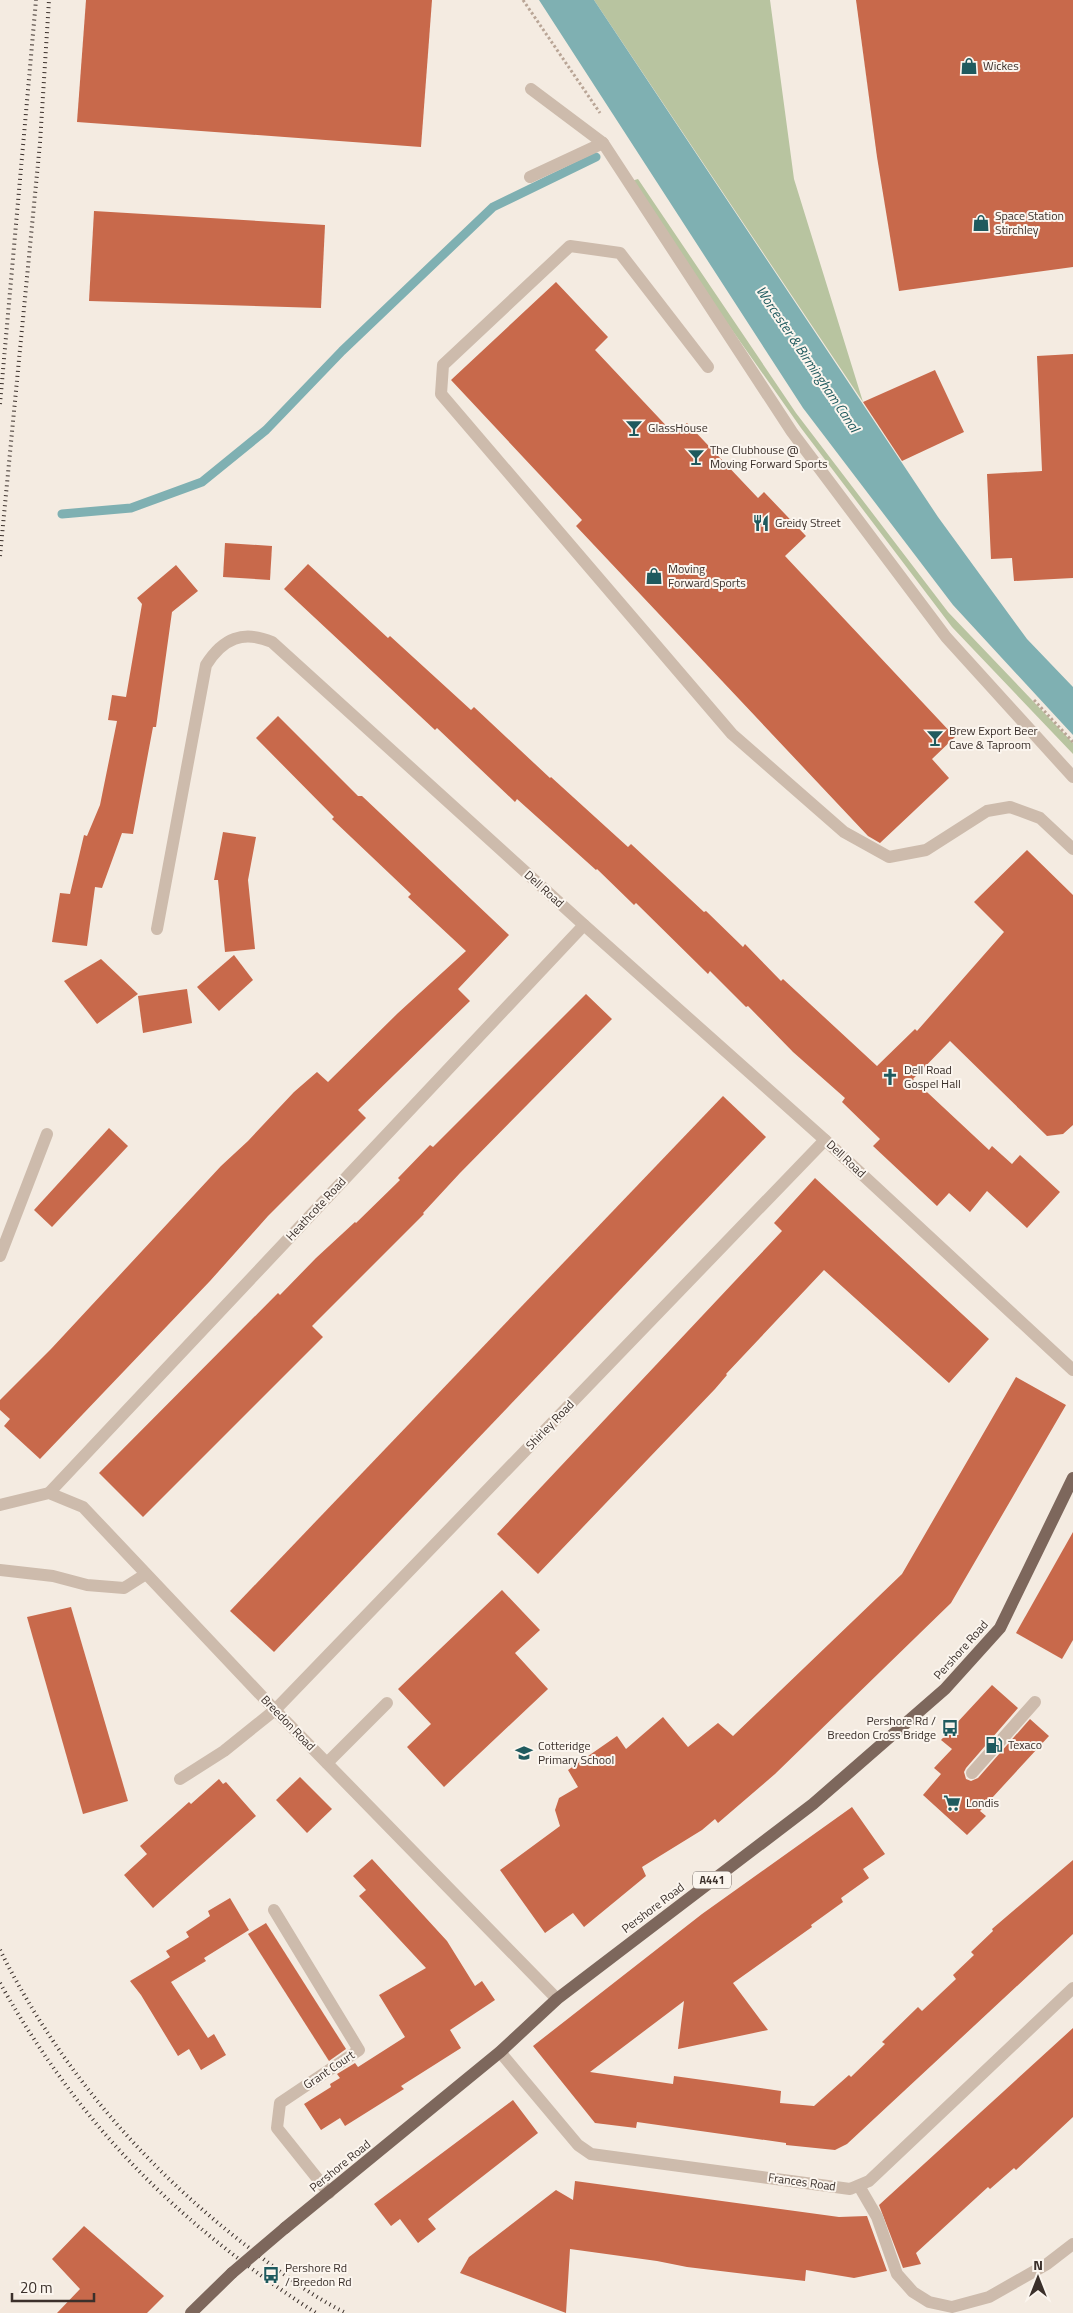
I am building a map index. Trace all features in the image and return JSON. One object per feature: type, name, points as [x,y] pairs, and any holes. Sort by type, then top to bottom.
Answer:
[{"type":"main road","name":"Pershore Road","points":[[190,2313],[232,2273],[285,2228],[500,2052],[557,1999],[812,1804],[945,1689],[1000,1628],[1073,1478]]},
{"type":"street","points":[[531,89],[603,142],[792,432],[946,637],[1073,778]]},
{"type":"street","points":[[530,177],[603,142]]},
{"type":"street","points":[[708,367],[620,253],[570,246],[443,366],[441,394],[732,734],[844,832],[889,856],[926,850],[987,811],[1010,807],[1040,818],[1073,849]]},
{"type":"street","name":"Dell Road","points":[[157,929],[206,665],[215,651],[242,636],[257,636],[272,642],[584,925],[825,1140],[1073,1370]]},
{"type":"street","name":"Heathcote Road","points":[[49,1493],[584,925]]},
{"type":"street","points":[[0,1256],[47,1134]]},
{"type":"street","name":"Shirley Road","points":[[180,1779],[224,1751],[275,1710],[825,1140]]},
{"type":"street","points":[[0,1505],[49,1493]]},
{"type":"street","name":"Breedon Road","points":[[49,1493],[83,1507],[275,1710],[557,1999]]},
{"type":"street","points":[[0,1570],[53,1576],[87,1585],[124,1588],[146,1574]]},
{"type":"street","points":[[972,1773],[1035,1702]]},
{"type":"street","points":[[327,1763],[387,1703]]},
{"type":"street","name":"Grant Court","points":[[274,1910],[358,2050],[280,2103],[277,2128],[329,2193]]},
{"type":"street","points":[[1073,1988],[868,2181],[860,2186],[877,2216],[897,2274],[913,2292],[929,2302],[952,2307],[989,2297],[1048,2264],[1073,2244]]},
{"type":"street","name":"Frances Road","points":[[500,2052],[578,2145],[591,2154],[850,2189],[860,2186]]},
{"type":"path","points":[[523,0],[605,120]]},
{"type":"path","points":[[1028,693],[1073,742]]},
{"type":"green space","points":[[594,0],[770,0],[794,179],[863,402]]},
{"type":"green space","points":[[638,179],[796,413],[948,612],[1073,743],[1073,754],[952,627],[801,428],[628,182]]},
{"type":"water","name":"Worcester & Birmingham Canal","points":[[539,0],[594,0],[938,517],[1027,639],[1073,687],[1073,735],[953,605],[803,408]]},
{"type":"building","points":[[86,0],[432,0],[421,147],[77,122]]},
{"type":"building","points":[[856,0],[1073,0],[1073,267],[899,291],[877,157]]},
{"type":"building","points":[[94,211],[325,225],[321,308],[89,301]]},
{"type":"building","points":[[556,282],[608,337],[595,350],[674,434],[687,423],[758,498],[764,492],[806,536],[785,556],[955,737],[932,759],[949,778],[880,843],[868,836],[576,526],[582,520],[451,380]]},
{"type":"building","points":[[1073,354],[1073,578],[1014,581],[1012,558],[991,559],[987,474],[1042,471],[1037,356]]},
{"type":"building","points":[[935,370],[964,432],[902,461],[863,402]]},
{"type":"building","points":[[225,543],[272,546],[270,580],[223,577]]},
{"type":"building","points":[[308,564],[388,638],[390,636],[471,710],[474,707],[628,847],[631,844],[743,947],[745,944],[781,981],[783,979],[877,1066],[915,1029],[917,1031],[1004,932],[974,902],[1027,850],[1073,895],[1073,1125],[1063,1134],[1047,1136],[950,1041],[913,1079],[989,1150],[992,1146],[1012,1164],[1020,1155],[1060,1192],[1027,1228],[987,1191],[970,1212],[949,1193],[937,1206],[873,1146],[880,1139],[842,1102],[845,1098],[793,1052],[748,1006],[746,1007],[710,971],[708,974],[636,903],[634,905],[597,869],[517,799],[515,802],[437,728],[435,730],[284,589]]},
{"type":"building","points":[[176,565],[198,591],[172,612],[156,727],[153,727],[133,834],[122,833],[102,888],[95,887],[87,946],[52,942],[60,893],[70,894],[84,835],[87,836],[100,805],[117,721],[108,720],[112,695],[126,697],[142,604],[137,598]]},
{"type":"building","points":[[278,716],[358,796],[362,796],[509,935],[458,989],[470,1001],[358,1110],[366,1118],[268,1216],[210,1281],[40,1459],[4,1426],[10,1419],[0,1410],[0,1400],[51,1349],[221,1166],[248,1141],[294,1092],[317,1072],[328,1082],[398,1013],[466,951],[408,897],[411,894],[332,819],[334,817],[256,738]]},
{"type":"building","points":[[223,832],[256,837],[248,880],[255,949],[225,952],[218,880],[214,880]]},
{"type":"building","points":[[234,955],[253,980],[219,1011],[197,987]]},
{"type":"building","points":[[101,959],[138,994],[97,1024],[64,981]]},
{"type":"building","points":[[187,989],[192,1023],[143,1033],[138,996]]},
{"type":"building","points":[[586,994],[612,1019],[460,1173],[424,1214],[312,1326],[323,1337],[143,1517],[99,1473],[278,1293],[280,1295],[316,1258],[356,1223],[400,1180],[398,1178],[430,1145],[433,1147]]},
{"type":"building","points":[[723,1096],[766,1137],[274,1652],[230,1611]]},
{"type":"building","points":[[109,1128],[128,1146],[52,1227],[34,1210]]},
{"type":"building","points":[[815,1178],[989,1339],[949,1383],[824,1270],[726,1374],[715,1389],[538,1574],[497,1534],[782,1231],[774,1223]]},
{"type":"building","points":[[1016,1377],[1066,1405],[951,1603],[775,1774],[718,1823],[715,1819],[702,1830],[642,1867],[646,1876],[584,1927],[573,1913],[545,1933],[500,1870],[560,1826],[555,1810],[559,1798],[578,1787],[568,1770],[617,1736],[626,1749],[663,1717],[688,1747],[718,1723],[733,1736],[902,1574]]},
{"type":"building","points":[[1073,1532],[1073,1640],[1062,1659],[1016,1633]]},
{"type":"building","points":[[502,1590],[540,1630],[515,1653],[548,1689],[444,1787],[407,1747],[431,1724],[398,1689]]},
{"type":"building","points":[[71,1607],[128,1801],[83,1814],[27,1617]]},
{"type":"building","name":"Texaco","points":[[992,1685],[1018,1708],[966,1768],[964,1772],[966,1779],[971,1781],[978,1778],[1030,1719],[1049,1736],[980,1811],[986,1816],[967,1835],[923,1795],[941,1774],[934,1768],[952,1749],[941,1740]]},
{"type":"building","points":[[300,1777],[332,1809],[307,1833],[276,1800]]},
{"type":"building","points":[[219,1779],[223,1784],[226,1782],[256,1816],[153,1908],[124,1875],[147,1854],[140,1846],[189,1802],[191,1804]]},
{"type":"building","points":[[852,1807],[885,1854],[863,1869],[869,1878],[841,1898],[843,1902],[811,1925],[812,1927],[733,1983],[768,2030],[678,2049],[684,2001],[590,2072],[673,2084],[674,2076],[781,2091],[780,2103],[814,2106],[849,2075],[851,2077],[885,2044],[882,2042],[918,2007],[922,2011],[956,1979],[953,1975],[974,1955],[971,1952],[993,1931],[992,1929],[1073,1860],[1073,1934],[847,2144],[835,2150],[786,2145],[786,2143],[637,2122],[636,2128],[595,2123],[533,2046],[702,1914]]},
{"type":"building","points":[[372,1859],[447,1941],[475,1986],[482,1981],[495,2000],[450,2030],[461,2048],[401,2086],[404,2089],[345,2126],[340,2118],[321,2130],[304,2104],[331,2087],[330,2084],[340,2078],[337,2074],[355,2063],[358,2067],[405,2037],[379,1995],[426,1968],[359,1896],[366,1890],[353,1876]]},
{"type":"building","points":[[230,1898],[249,1930],[204,1958],[206,1961],[171,1982],[208,2038],[214,2034],[226,2055],[201,2070],[189,2049],[178,2056],[141,1995],[130,1981],[170,1957],[166,1951],[189,1937],[186,1932],[210,1916],[208,1911]]},
{"type":"building","points":[[266,1923],[346,2049],[329,2061],[248,1934]]},
{"type":"building","points":[[1073,2028],[1073,2117],[1016,2170],[1014,2168],[990,2189],[988,2187],[916,2253],[921,2264],[903,2268],[879,2205]]},
{"type":"building","points":[[513,2100],[538,2133],[428,2219],[436,2229],[418,2243],[400,2219],[391,2226],[374,2204]]},
{"type":"building","points":[[575,2181],[839,2217],[867,2216],[887,2271],[854,2278],[806,2270],[805,2281],[687,2267],[570,2249],[566,2313],[460,2273],[469,2257],[556,2190],[573,2200]]},
{"type":"building","points":[[84,2226],[164,2296],[147,2313],[57,2313],[80,2289],[52,2259]]},
{"type":"waterway","points":[[62,514],[131,508],[202,482],[266,430],[342,351],[493,207],[596,157]]},
{"type":"railway","points":[[0,404],[36,0]]},
{"type":"railway","points":[[0,556],[40,143],[49,0]]},
{"type":"railway","points":[[0,1950],[23,1993],[49,2035],[77,2075],[139,2149],[210,2216],[248,2247],[308,2291],[346,2313]]},
{"type":"railway","points":[[0,1983],[31,2035],[64,2083],[99,2127],[137,2169],[220,2244],[266,2279],[316,2313]]},
{"type":"place","name":"Wickes","points":[[969,66]]},
{"type":"place","name":"Space Station Stirchley","points":[[981,223]]},
{"type":"place","name":"GlassHouse","points":[[634,428]]},
{"type":"place","name":"The Clubhouse @ Moving Forward Sports","points":[[696,457]]},
{"type":"place","name":"Greidy Street","points":[[761,523]]},
{"type":"place","name":"Moving Forward Sports","points":[[654,576]]},
{"type":"place","name":"Brew Export Beer Cave & Taproom","points":[[935,738]]},
{"type":"place","name":"Dell Road Gospel Hall","points":[[890,1077]]},
{"type":"place","name":"Pershore Rd / Breedon Cross Bridge","points":[[950,1728]]},
{"type":"place","name":"Texaco","points":[[994,1745]]},
{"type":"place","name":"Cotteridge Primary School","points":[[524,1753]]},
{"type":"place","name":"Londis","points":[[952,1803]]},
{"type":"place","name":"Pershore Rd / Breedon Rd","points":[[271,2275]]}]
